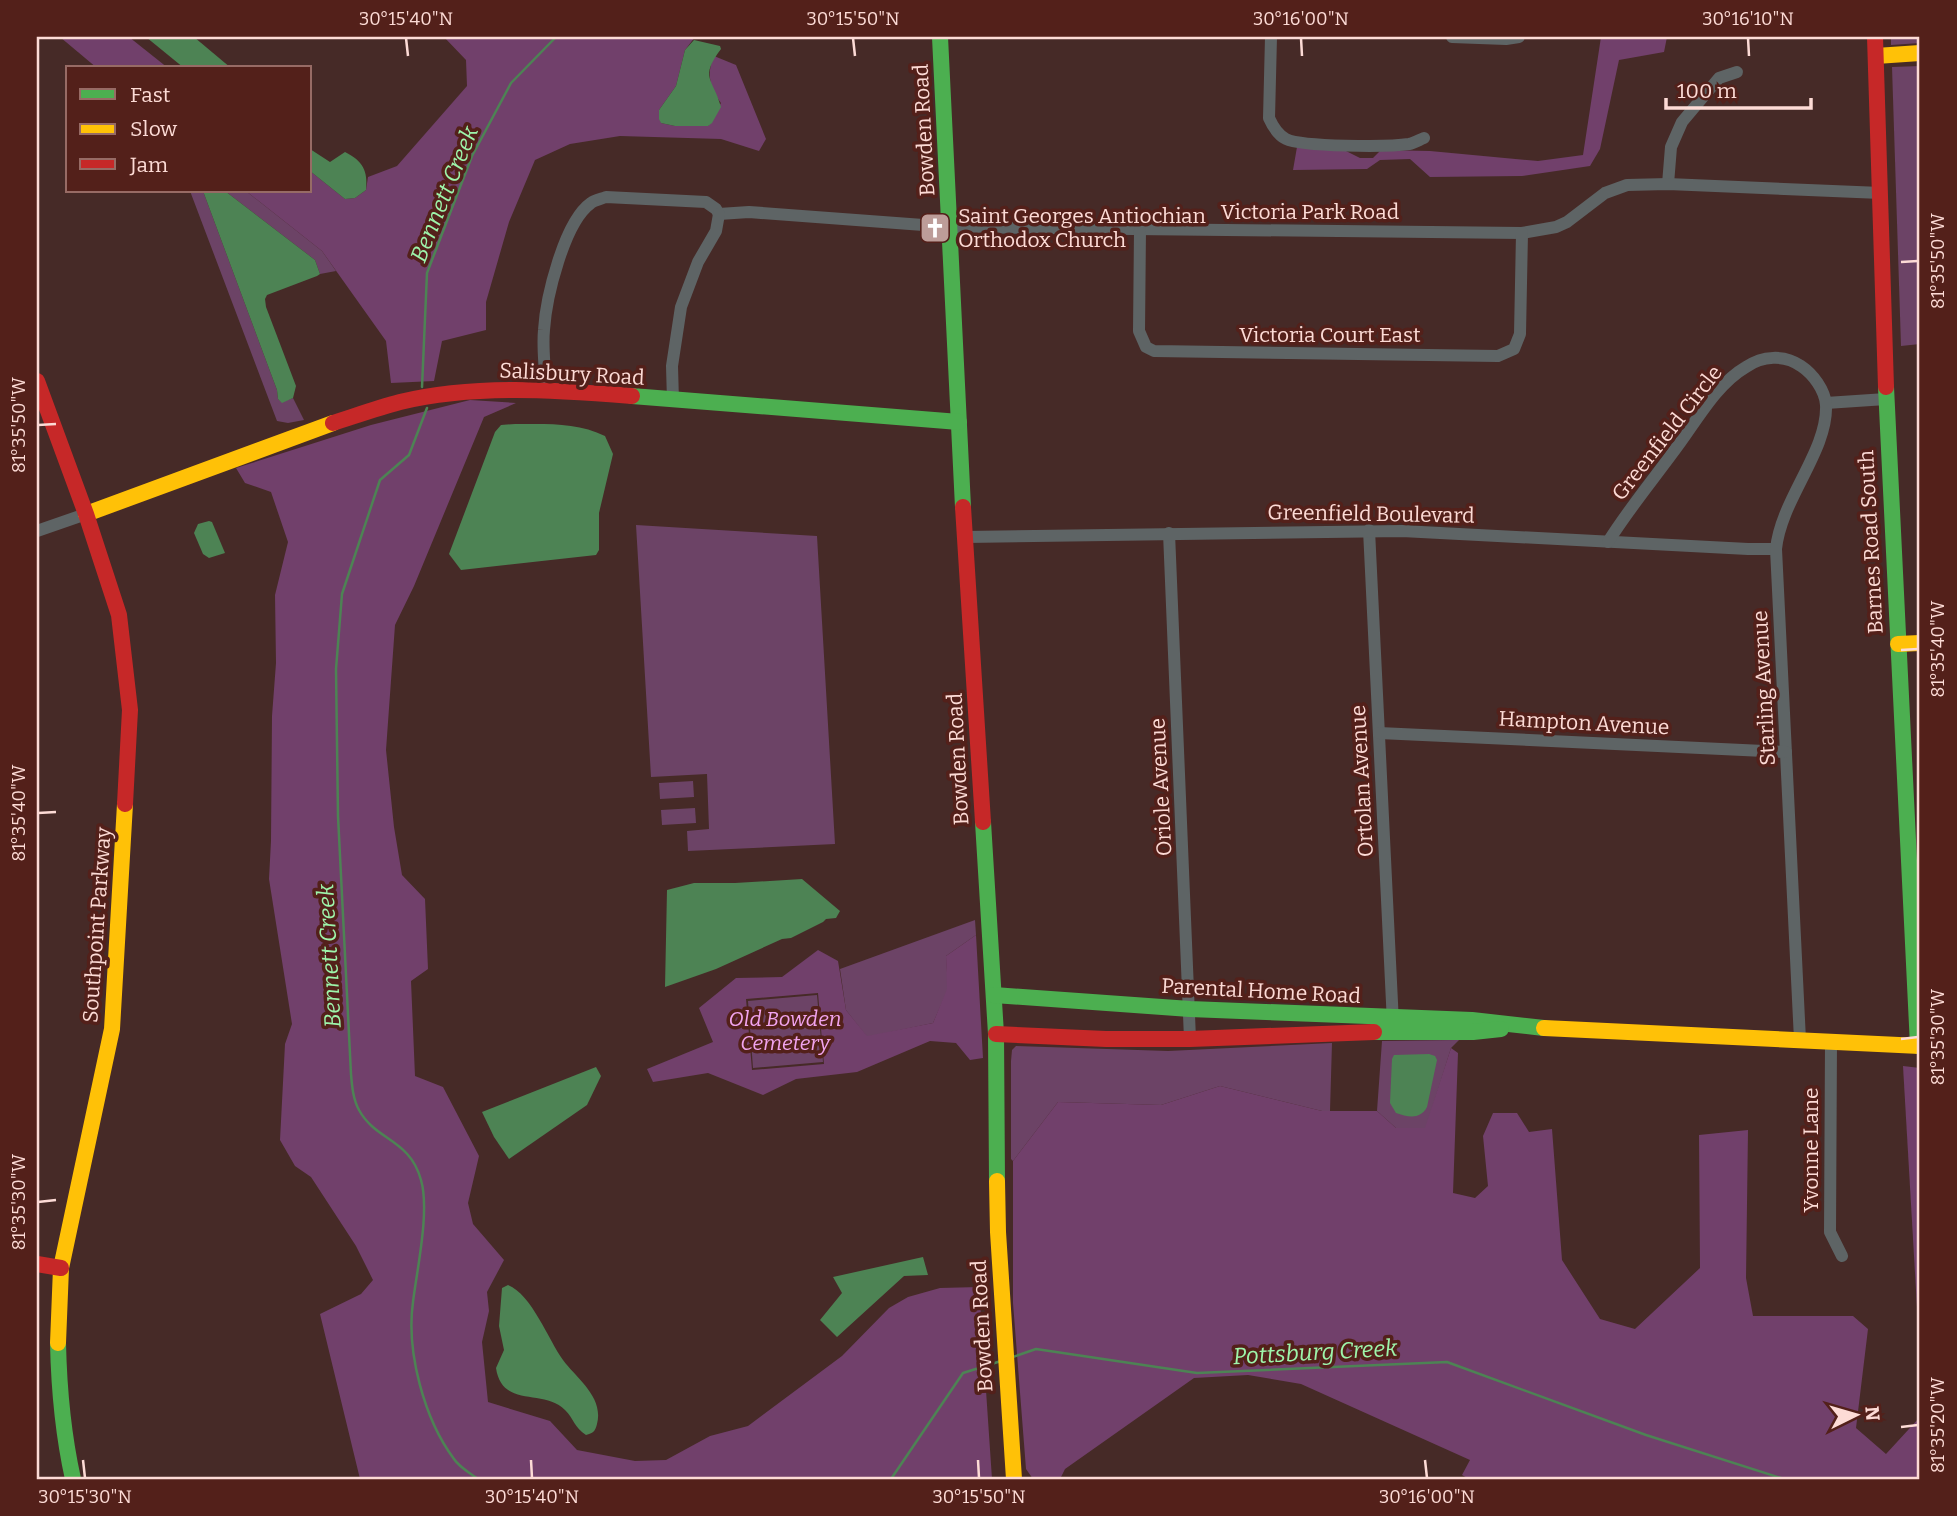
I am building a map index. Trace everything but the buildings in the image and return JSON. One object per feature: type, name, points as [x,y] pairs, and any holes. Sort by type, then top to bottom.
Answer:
[{"type":"main road","name":"Bowden Road","points":[[940,37],[965,537],[994,995],[1000,1287],[1014,1479]]},
{"type":"main road","name":"Barnes Road South","points":[[1875,37],[1886,399],[1919,1046]]},
{"type":"main road","points":[[1875,55],[1920,53]]},
{"type":"main road","name":"Southpoint Parkway","points":[[37,381],[86,514],[119,615],[129,692],[129,763],[112,1029],[61,1268],[58,1332],[60,1390],[72,1479]]},
{"type":"main road","name":"Salisbury Road","points":[[86,514],[285,440],[401,402],[469,392],[545,390],[959,422]]},
{"type":"main road","points":[[1898,644],[1920,643]]},
{"type":"main road","name":"Parental Home Road","points":[[994,995],[1351,1024],[1472,1020],[1526,1027],[1919,1046]]},
{"type":"main road","name":"Parental Home Road","points":[[996,1034],[1106,1039],[1190,1039],[1351,1024]]},
{"type":"main road","points":[[37,1264],[61,1268]]},
{"type":"street","points":[[1271,37],[1267,108],[1273,127],[1287,139],[1304,143],[1371,145],[1409,144],[1424,138]]},
{"type":"street","points":[[1452,37],[1519,37]]},
{"type":"street","points":[[1668,184],[1671,147],[1682,122],[1719,78],[1737,72]]},
{"type":"street","name":"Victoria Park Road","points":[[545,390],[544,328],[558,260],[583,209],[595,200],[606,197],[706,202],[719,214],[749,212],[950,227],[1522,233],[1556,227],[1567,222],[1592,202],[1616,188],[1627,185],[1668,184],[1881,193]]},
{"type":"street","points":[[673,401],[673,366],[681,307],[698,262],[716,231],[719,214]]},
{"type":"street","name":"Victoria Court East","points":[[1140,230],[1139,331],[1146,347],[1154,352],[1498,356],[1514,349],[1520,334],[1522,233]]},
{"type":"street","name":"Greenfield Circle","points":[[1608,542],[1714,397],[1743,368],[1766,359],[1795,362],[1813,377],[1826,403]]},
{"type":"street","points":[[1826,403],[1886,399]]},
{"type":"street","name":"Starling Avenue","points":[[1800,1040],[1776,549],[1779,525],[1816,446],[1825,418],[1826,403]]},
{"type":"street","name":"Salisbury Road","points":[[37,531],[86,514]]},
{"type":"street","name":"Greenfield Boulevard","points":[[965,537],[1370,530],[1776,549]]},
{"type":"street","name":"Ortolan Avenue","points":[[1370,530],[1393,1024]]},
{"type":"street","name":"Oriole Avenue","points":[[1169,533],[1190,1039]]},
{"type":"street","name":"Hampton Avenue","points":[[1379,733],[1786,752]]},
{"type":"street","name":"Yvonne Lane","points":[[1831,1042],[1830,1232],[1842,1256]]},
{"type":"green space","points":[[1891,37],[1920,37],[1920,43],[1891,45]]},
{"type":"green space","points":[[1920,66],[1920,344],[1901,346],[1892,67]]},
{"type":"green space","points":[[190,192],[203,192],[277,390],[278,399],[282,402],[293,398],[304,420],[288,423],[277,421]]},
{"type":"green space","points":[[226,192],[247,192],[322,251],[336,271],[320,274],[315,260]]},
{"type":"green space","points":[[636,525],[817,536],[835,844],[688,851],[687,831],[709,829],[707,774],[651,777]]},
{"type":"green space","points":[[693,781],[694,797],[660,799],[659,783]]},
{"type":"green space","points":[[695,808],[696,823],[662,825],[661,810]]},
{"type":"green space","points":[[975,920],[976,935],[946,956],[948,989],[933,1023],[867,1037],[846,1010],[840,969]]},
{"type":"green space","name":"Old Bowden Cemetery","points":[[817,995],[823,1062],[753,1068],[748,1001]]},
{"type":"green space","points":[[1459,1040],[1451,1048],[1426,1128],[1396,1128],[1377,1111],[1382,1041]]},
{"type":"green space","points":[[1332,1043],[1330,1111],[1220,1086],[1161,1105],[1058,1102],[1013,1161],[1011,1159],[1011,1061],[1012,1050],[1016,1046],[1168,1051]]},
{"type":"shaded area","points":[[60,37],[129,37],[165,66],[95,66]]},
{"type":"shaded area","points":[[146,37],[194,37],[229,66],[182,66]]},
{"type":"shaded area","points":[[444,37],[695,37],[685,50],[676,86],[659,110],[661,123],[675,126],[708,126],[721,103],[710,81],[714,56],[736,65],[766,139],[759,151],[721,139],[620,136],[570,144],[535,160],[509,222],[486,302],[486,330],[442,341],[434,381],[391,383],[386,341],[322,251],[247,192],[312,192],[312,173],[345,199],[355,198],[366,190],[368,177],[397,166],[467,86],[466,60]]},
{"type":"shaded area","points":[[1601,37],[1667,37],[1664,52],[1619,60],[1600,149],[1590,166],[1522,176],[1430,177],[1410,159],[1380,160],[1367,169],[1293,170],[1297,147],[1340,148],[1360,158],[1373,158],[1381,150],[1430,151],[1538,161],[1583,155]]},
{"type":"shaded area","points":[[694,40],[720,46],[709,72],[721,107],[708,126],[675,126],[661,123],[659,110],[676,86],[685,50]]},
{"type":"shaded area","points":[[312,150],[330,162],[345,152],[360,163],[365,172],[366,190],[355,198],[345,199],[312,173]]},
{"type":"shaded area","points":[[203,192],[226,192],[315,260],[320,274],[267,295],[265,299],[296,386],[293,398],[282,403],[278,399],[277,390]]},
{"type":"shaded area","points":[[470,400],[516,403],[484,417],[414,586],[395,625],[386,750],[402,875],[425,899],[428,969],[411,981],[415,1076],[443,1087],[479,1156],[468,1203],[473,1224],[504,1260],[487,1292],[489,1311],[482,1342],[488,1402],[550,1421],[577,1450],[635,1461],[666,1460],[710,1436],[748,1426],[842,1356],[889,1308],[908,1297],[940,1288],[979,1287],[992,1479],[360,1479],[320,1314],[361,1294],[373,1280],[356,1246],[311,1177],[295,1166],[280,1140],[285,1044],[292,1024],[269,879],[272,716],[276,663],[275,595],[288,542],[271,492],[245,483],[236,468],[371,425]]},
{"type":"shaded area","points":[[501,425],[572,426],[605,436],[613,454],[599,513],[599,550],[596,555],[461,570],[449,554],[495,432]]},
{"type":"shaded area","points":[[212,522],[225,553],[209,558],[203,554],[194,533],[198,524]]},
{"type":"shaded area","points":[[802,879],[840,911],[836,918],[826,919],[791,938],[782,939],[716,969],[665,987],[667,890],[694,883]]},
{"type":"shaded area","points":[[976,935],[983,1058],[970,1060],[956,1043],[930,1041],[857,1072],[796,1079],[763,1095],[708,1073],[653,1082],[647,1069],[713,1042],[699,1008],[736,978],[782,977],[818,950],[838,961],[846,1010],[867,1036],[933,1023],[947,989],[946,956]],"holes":[[[818,993],[824,1064],[752,1070],[746,999]]]},
{"type":"shaded area","points":[[1451,1048],[1458,1053],[1453,1193],[1475,1198],[1488,1186],[1483,1136],[1493,1113],[1517,1113],[1529,1132],[1552,1129],[1562,1260],[1600,1319],[1635,1329],[1700,1268],[1699,1135],[1748,1130],[1746,1278],[1753,1316],[1853,1316],[1868,1329],[1856,1428],[1886,1454],[1920,1417],[1920,1479],[1469,1479],[1462,1475],[1470,1460],[1301,1384],[1248,1375],[1194,1378],[1065,1469],[1060,1479],[1033,1479],[1026,1469],[1013,1303],[1013,1161],[1058,1102],[1161,1105],[1220,1086],[1322,1111],[1377,1111],[1396,1128],[1425,1128]]},
{"type":"shaded area","points":[[1429,1054],[1437,1060],[1427,1107],[1417,1116],[1396,1113],[1390,1103],[1394,1055]]},
{"type":"shaded area","points":[[1903,1066],[1920,1068],[1920,1359]]},
{"type":"shaded area","points":[[596,1067],[601,1076],[587,1105],[509,1159],[482,1112]]},
{"type":"shaded area","points":[[923,1257],[928,1275],[904,1276],[837,1337],[820,1320],[842,1293],[833,1277]]},
{"type":"shaded area","points":[[508,1285],[525,1298],[563,1360],[593,1397],[598,1414],[592,1433],[586,1435],[582,1432],[565,1410],[556,1404],[515,1394],[506,1389],[500,1381],[496,1368],[504,1350],[499,1326],[502,1288]]},
{"type":"waterway","name":"Bennett Creek","points":[[422,387],[427,273],[472,156],[511,83],[556,37]]},
{"type":"waterway","name":"Bennett Creek","points":[[427,408],[409,455],[380,480],[342,594],[336,669],[338,816],[353,1092],[357,1106],[366,1120],[409,1156],[421,1180],[423,1224],[412,1321],[415,1363],[426,1405],[443,1443],[459,1465],[478,1479]]},
{"type":"waterway","name":"Pottsburg Creek","points":[[1010,1358],[1036,1349],[1197,1373],[1447,1362],[1646,1435],[1784,1479]]},
{"type":"waterway","name":"Pottsburg Creek","points":[[891,1479],[963,1373],[1001,1361]]},
{"type":"traffic: fast","points":[[940,37],[963,507]]},
{"type":"traffic: fast","points":[[1886,387],[1918,1046]]},
{"type":"traffic: fast","points":[[632,396],[959,422]]},
{"type":"traffic: fast","points":[[983,822],[996,1034],[997,1181]]},
{"type":"traffic: fast","points":[[994,995],[1190,1009],[1472,1020],[1544,1028]]},
{"type":"traffic: fast","points":[[1374,1032],[1473,1032],[1501,1029]]},
{"type":"traffic: fast","points":[[58,1343],[62,1412],[73,1479]]},
{"type":"traffic: slow","points":[[1876,56],[1920,53]]},
{"type":"traffic: slow","points":[[86,514],[333,423]]},
{"type":"traffic: slow","points":[[1898,644],[1920,643]]},
{"type":"traffic: slow","points":[[58,1343],[61,1268],[112,1029],[125,804]]},
{"type":"traffic: slow","points":[[1544,1028],[1920,1046]]},
{"type":"traffic: slow","points":[[997,1181],[1014,1479]]},
{"type":"traffic: jam","points":[[1875,37],[1886,387]]},
{"type":"traffic: jam","points":[[37,381],[86,514],[119,615],[130,710],[125,804]]},
{"type":"traffic: jam","points":[[333,423],[400,402],[457,393],[515,390],[632,396]]},
{"type":"traffic: jam","points":[[963,507],[983,822]]},
{"type":"traffic: jam","points":[[996,1034],[1106,1039],[1190,1039],[1374,1032]]},
{"type":"traffic: jam","points":[[37,1264],[61,1268]]},
{"type":"place","name":"Saint Georges Antiochian Orthodox Church","points":[[935,228]]}]
